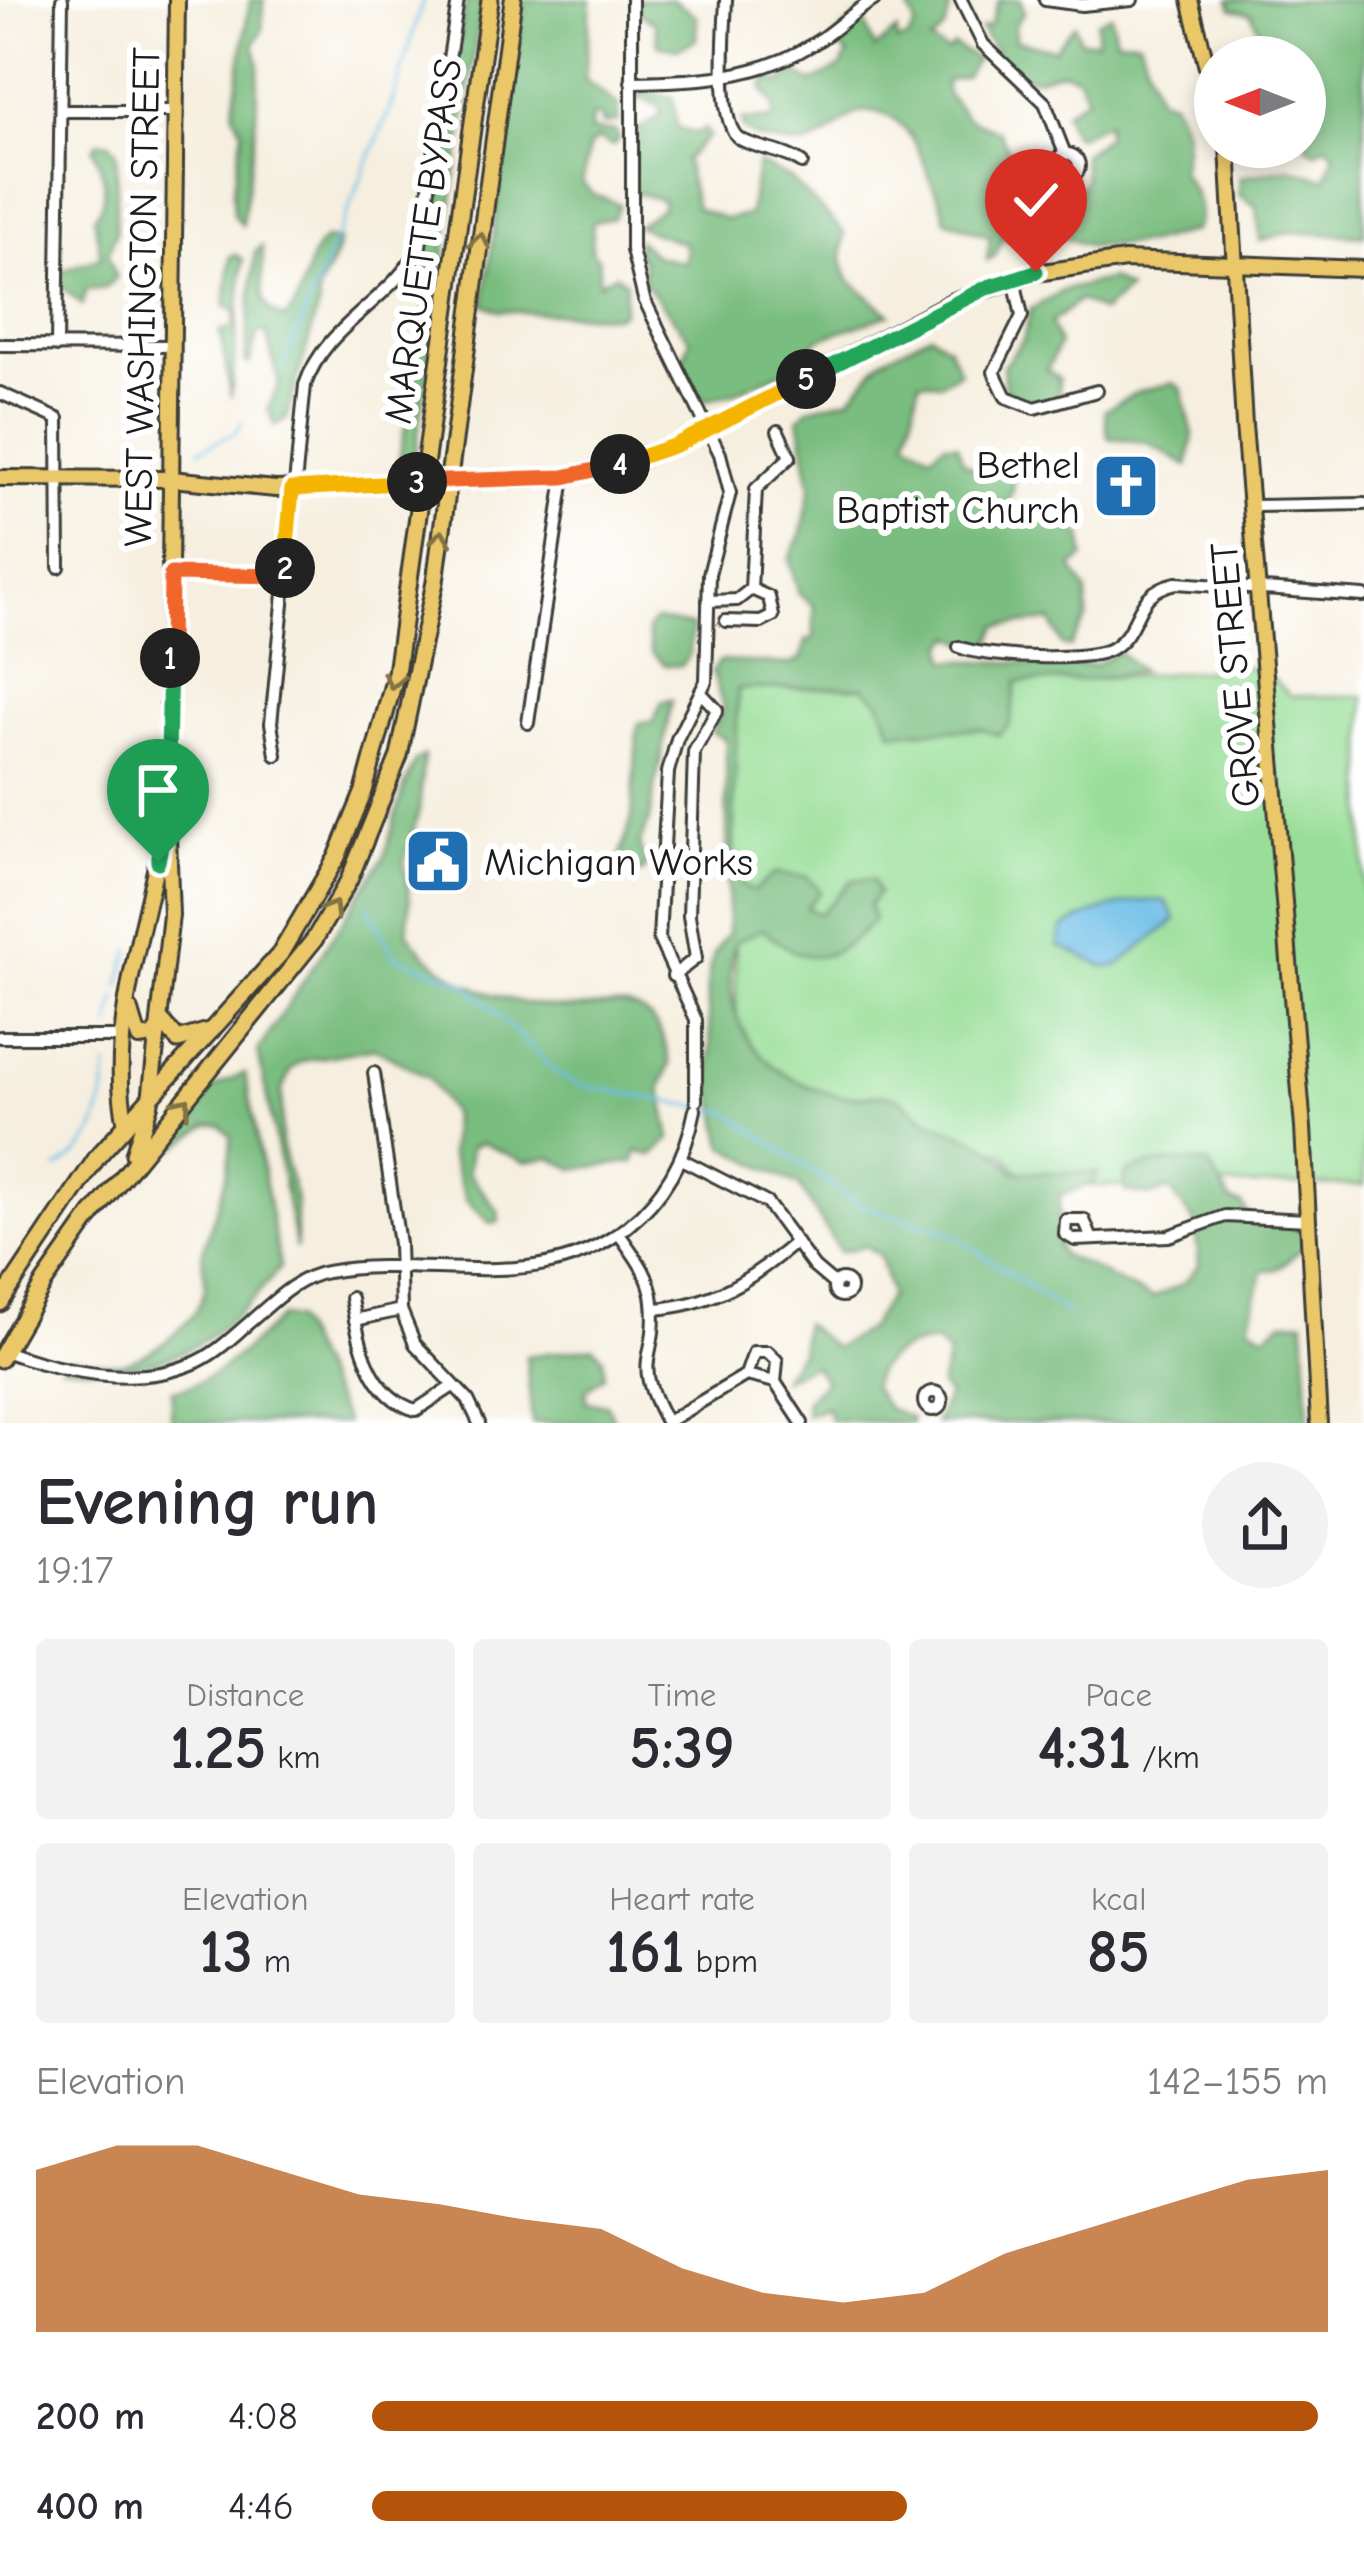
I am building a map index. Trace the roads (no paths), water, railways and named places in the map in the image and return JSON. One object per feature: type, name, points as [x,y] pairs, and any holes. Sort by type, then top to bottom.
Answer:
[{"type":"highway","name":"MARQUETTE BYPASS","points":[[0,1303],[58,1210],[126,1125],[280,954],[337,857],[382,730],[403,622],[490,0]]},
{"type":"highway","name":"MARQUETTE BYPASS","points":[[90,1218],[289,975],[338,900],[399,756],[424,644],[513,0]]},
{"type":"highway","points":[[445,311],[461,311],[468,329]]},
{"type":"highway","points":[[403,622],[408,643],[424,644]]},
{"type":"highway","points":[[162,1022],[172,1037],[184,1041],[220,1026]]},
{"type":"highway","points":[[1,1353],[136,1151],[150,1100]]},
{"type":"highway","points":[[58,1210],[73,1217],[70,1246]]},
{"type":"main road","name":"WEST WASHINGTON STREET","points":[[150,1100],[162,1022],[172,854],[167,810],[177,0]]},
{"type":"main road","points":[[1190,0],[1199,36]]},
{"type":"main road","name":"GROVE STREET","points":[[1230,168],[1307,1199],[1319,1423]]},
{"type":"main road","points":[[0,478],[171,479],[292,489],[564,477],[646,457],[953,301],[1014,279],[1125,260],[1364,269]]},
{"type":"main road","name":"WEST WASHINGTON STREET","points":[[126,1125],[118,1080],[121,1036],[167,810]]},
{"type":"main road","points":[[142,941],[162,942],[167,961]]},
{"type":"main road","points":[[130,994],[135,1036],[149,1038],[162,1022]]},
{"type":"street","points":[[57,346],[62,0]]},
{"type":"street","points":[[275,755],[271,723],[299,413],[316,357],[401,273],[420,246],[458,0]]},
{"type":"street","points":[[1,1353],[72,1372],[166,1371],[212,1354],[312,1276],[535,1267],[572,1258],[619,1234],[655,1201],[681,1159],[695,1106],[696,1020],[659,939],[668,772],[676,740],[702,694],[709,661],[707,601],[712,554],[730,511],[730,493],[707,430],[651,315],[632,250],[632,0]]},
{"type":"street","points":[[726,0],[725,78],[734,134],[802,163]]},
{"type":"street","points":[[631,82],[725,78],[795,55],[874,0]]},
{"type":"street","points":[[961,0],[983,44],[1045,103],[1065,154]]},
{"type":"street","points":[[1045,0],[1082,5],[1132,0]]},
{"type":"street","points":[[62,111],[176,111]]},
{"type":"street","points":[[1014,279],[1022,316],[996,363],[999,388],[1013,402],[1035,408],[1097,392]]},
{"type":"street","points":[[0,345],[173,346]]},
{"type":"street","points":[[0,393],[58,419],[59,567]]},
{"type":"street","points":[[707,601],[737,600],[751,589],[757,488],[790,457],[778,431]]},
{"type":"street","points":[[528,723],[564,477]]},
{"type":"street","points":[[1253,506],[1364,504]]},
{"type":"street","points":[[171,574],[284,576]]},
{"type":"street","points":[[959,647],[996,656],[1109,651],[1159,587],[1364,596]]},
{"type":"street","points":[[726,621],[761,622],[773,616],[769,597],[751,589]]},
{"type":"street","points":[[673,976],[696,958],[689,916],[694,752],[717,710],[702,694]]},
{"type":"street","points":[[0,1037],[121,1036]]},
{"type":"street","points":[[374,1072],[400,1269],[401,1310],[430,1366],[472,1405],[479,1423]]},
{"type":"street","points":[[681,1159],[767,1203],[834,1284]]},
{"type":"street","points":[[1091,1237],[1169,1236],[1225,1216],[1308,1220]]},
{"type":"street","points":[[619,1234],[644,1271],[654,1309],[645,1373],[667,1422],[746,1375],[754,1352],[768,1352],[777,1361],[775,1382],[802,1423]]},
{"type":"street","points":[[654,1309],[717,1296],[756,1276],[796,1242]]},
{"type":"street","points":[[351,1298],[371,1370],[401,1406],[416,1410],[453,1386]]},
{"type":"street","points":[[355,1320],[401,1310]]},
{"type":"street","points":[[746,1375],[775,1382]]},
{"type":"water","points":[[1166,901],[1176,920],[1117,966],[1105,967],[1058,945],[1063,928],[1087,916],[1126,903]]},
{"type":"waterway","points":[[283,367],[390,109],[423,0]]},
{"type":"waterway","points":[[199,450],[237,432],[242,423]]},
{"type":"waterway","points":[[367,905],[395,956],[465,983],[559,1075],[580,1085],[727,1112],[860,1205],[953,1234],[1067,1313]]},
{"type":"waterway","points":[[119,987],[130,950]]},
{"type":"waterway","points":[[110,1026],[116,997]]},
{"type":"waterway","points":[[57,1168],[90,1137],[104,1097],[107,1066]]},
{"type":"place","name":"Bethel Baptist Church","points":[[1126,486]]},
{"type":"place","name":"Michigan Works","points":[[438,861]]}]
